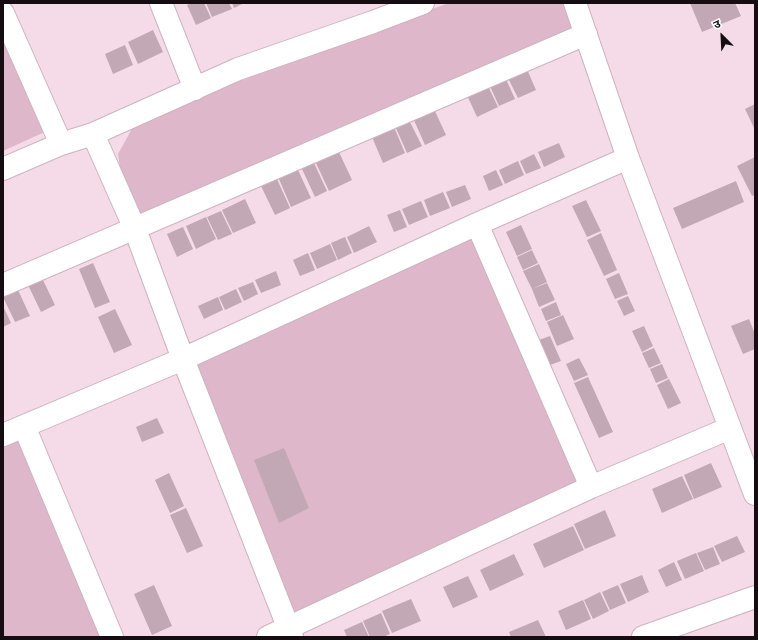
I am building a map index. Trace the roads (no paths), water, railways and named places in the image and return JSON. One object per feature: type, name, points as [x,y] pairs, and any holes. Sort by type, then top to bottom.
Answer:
[{"type":"street","points":[[160,3],[195,88]]},
{"type":"street","points":[[3,168],[61,144],[93,134],[238,69],[423,3]]},
{"type":"street","points":[[575,3],[628,158],[755,494]]},
{"type":"street","points":[[3,13],[61,144]]},
{"type":"street","points":[[3,285],[586,34]]},
{"type":"street","points":[[93,134],[135,229],[183,359],[290,633]]},
{"type":"street","points":[[3,435],[183,359],[477,224],[628,158]]},
{"type":"street","points":[[477,224],[591,487]]},
{"type":"street","points":[[24,426],[112,637]]},
{"type":"street","points":[[268,637],[290,633],[591,487],[730,428]]},
{"type":"street","points":[[643,637],[755,597]]}]
